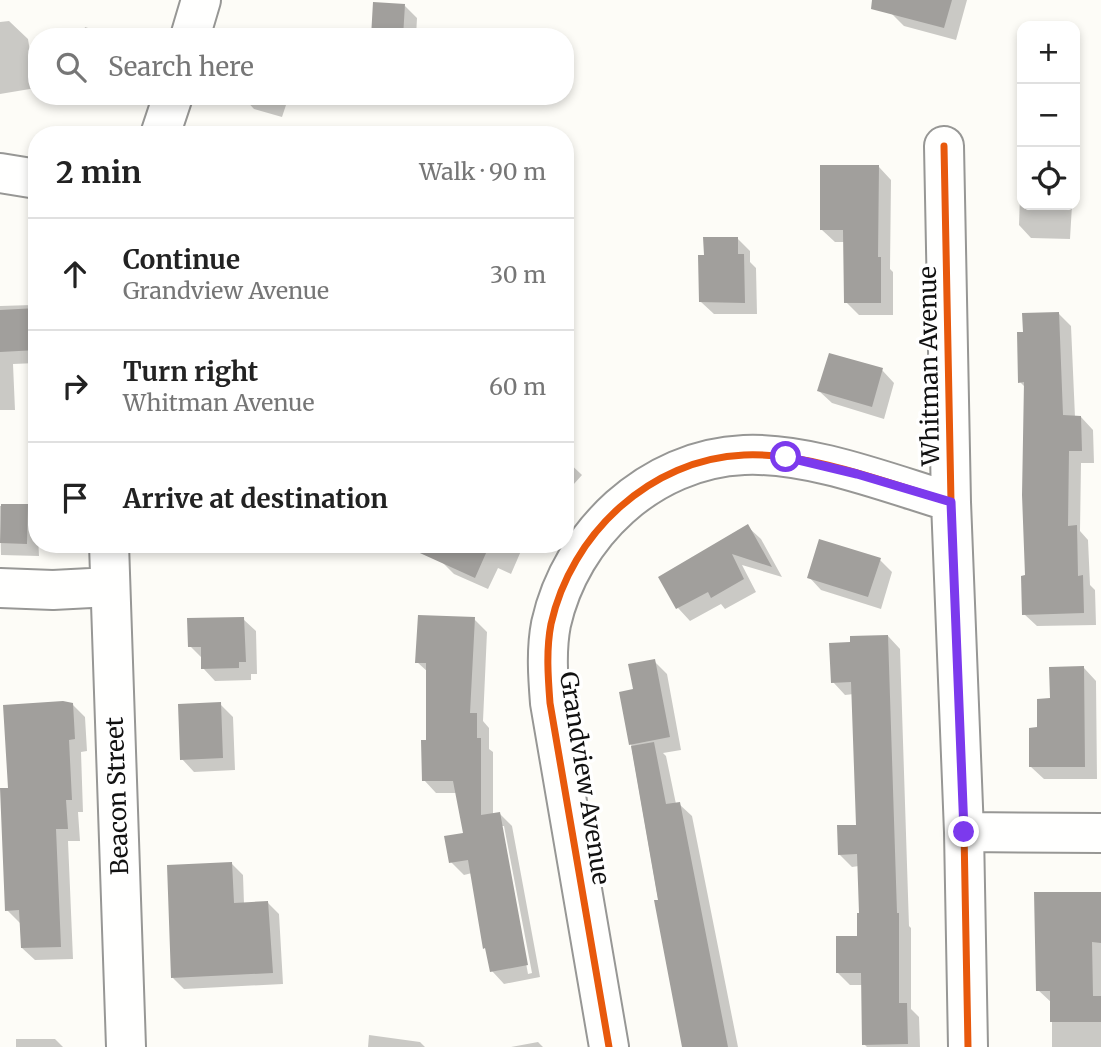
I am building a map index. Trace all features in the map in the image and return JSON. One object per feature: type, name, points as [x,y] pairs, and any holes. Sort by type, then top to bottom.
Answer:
[{"type":"street","points":[[193,28],[201,0]]},
{"type":"street","points":[[163,126],[170,105]]},
{"type":"street","name":"Whitman Avenue","points":[[944,146],[951,502],[964,832],[968,1047]]},
{"type":"street","points":[[0,173],[28,178]]},
{"type":"street","name":"Grandview Avenue","points":[[609,1047],[550,704],[548,663],[551,626],[559,594],[574,564],[593,534],[633,494],[675,472],[713,458],[746,455],[786,457],[857,474],[951,502]]},
{"type":"street","name":"Beacon Street","points":[[109,553],[125,1047]]},
{"type":"street","points":[[0,588],[53,590],[110,587]]},
{"type":"street","points":[[964,832],[1101,833]]},
{"type":"building","points":[[872,0],[952,0],[944,28],[871,9]]},
{"type":"building","points":[[373,2],[405,4],[404,28],[372,28]]},
{"type":"building","points":[[820,165],[879,165],[878,257],[881,257],[881,303],[844,303],[843,230],[820,230]]},
{"type":"building","points":[[703,237],[738,237],[738,254],[744,254],[745,303],[699,302],[698,255],[704,255]]},
{"type":"building","points":[[28,308],[28,350],[0,352],[0,310]]},
{"type":"building","points":[[1059,312],[1063,415],[1081,416],[1082,451],[1069,451],[1068,526],[1077,525],[1078,576],[1083,575],[1084,613],[1022,615],[1021,576],[1025,575],[1022,495],[1024,382],[1018,383],[1017,332],[1023,332],[1022,313]]},
{"type":"building","points":[[829,353],[883,368],[872,407],[817,391]]},
{"type":"building","points":[[1,504],[28,504],[27,544],[0,543]]},
{"type":"building","points":[[748,524],[772,567],[732,554],[744,579],[711,598],[708,592],[676,609],[658,577]]},
{"type":"building","points":[[819,539],[881,558],[868,597],[807,578]]},
{"type":"building","points":[[420,553],[486,553],[475,578]]},
{"type":"building","points":[[418,615],[475,617],[470,713],[477,713],[477,738],[481,738],[481,815],[500,812],[528,965],[490,972],[485,948],[483,949],[468,860],[449,863],[444,836],[463,833],[453,781],[422,781],[421,740],[426,740],[426,663],[415,663]]},
{"type":"building","points":[[244,617],[246,662],[239,662],[239,668],[201,669],[201,647],[188,647],[187,618]]},
{"type":"building","points":[[888,635],[899,913],[899,1003],[907,1003],[908,1044],[862,1045],[861,973],[836,973],[836,936],[857,936],[859,913],[857,854],[838,855],[837,825],[856,825],[851,682],[831,683],[829,643],[850,642],[850,636]]},
{"type":"building","points":[[655,659],[670,737],[629,745],[619,692],[633,689],[628,664]]},
{"type":"building","points":[[1084,666],[1085,767],[1029,767],[1029,728],[1037,727],[1037,699],[1050,698],[1049,667]]},
{"type":"building","points":[[63,701],[73,703],[75,739],[69,740],[72,800],[66,800],[68,829],[56,829],[61,947],[21,948],[19,910],[5,911],[0,788],[8,788],[3,705]]},
{"type":"building","points":[[221,702],[223,758],[180,760],[178,704]]},
{"type":"building","points":[[654,742],[666,804],[680,802],[728,1047],[682,1047],[654,900],[658,900],[631,746]]},
{"type":"building","points":[[232,862],[234,903],[268,901],[273,973],[171,978],[167,865]]},
{"type":"building","points":[[1034,892],[1101,892],[1101,943],[1092,942],[1093,996],[1101,996],[1101,1022],[1050,1022],[1050,991],[1036,991]]},
{"type":"cycle path","points":[[944,146],[951,502],[964,832],[968,1047]]},
{"type":"cycle path","points":[[609,1047],[549,693],[548,654],[551,624],[561,591],[576,560],[596,532],[620,507],[647,486],[677,470],[710,460],[744,455],[795,458],[848,470],[951,502]]},
{"type":"route","points":[[786,457],[857,474],[951,502],[964,832]]}]
